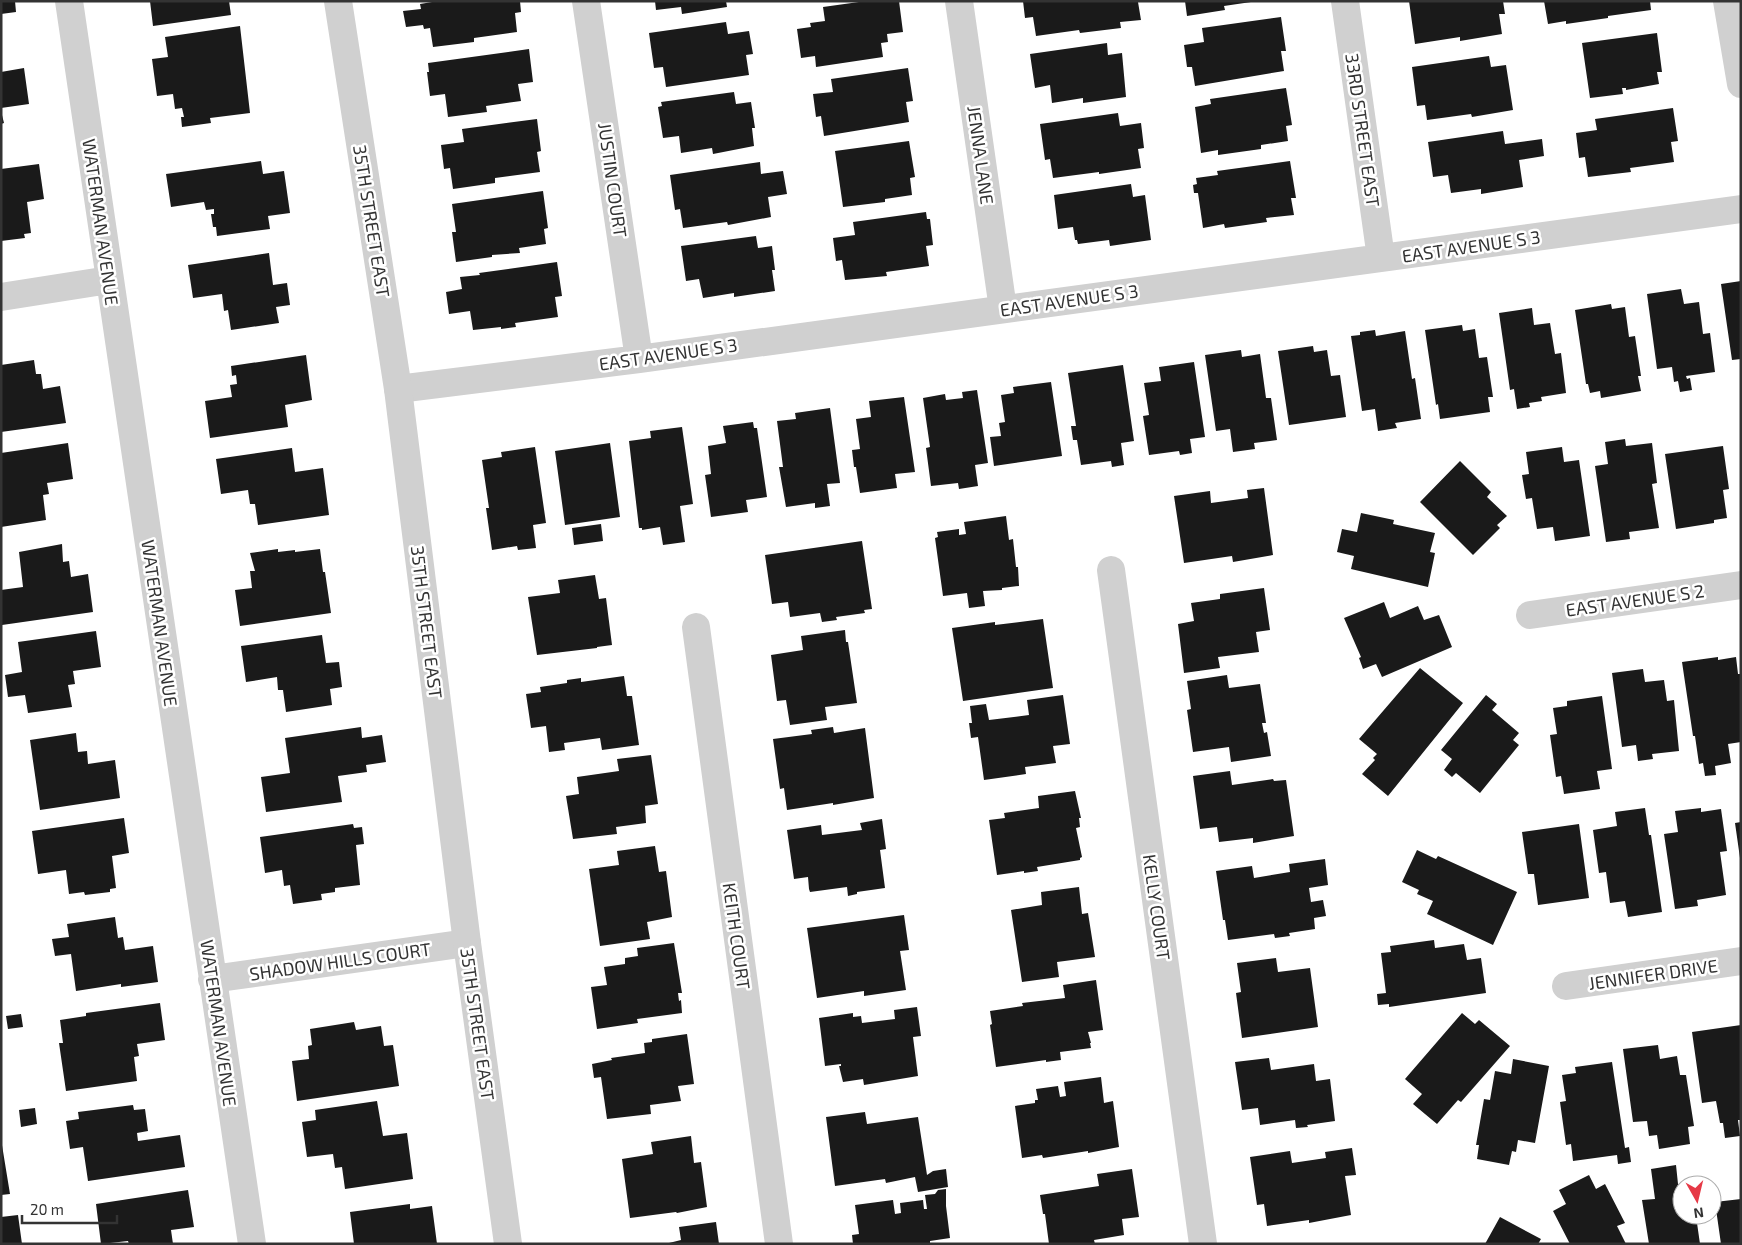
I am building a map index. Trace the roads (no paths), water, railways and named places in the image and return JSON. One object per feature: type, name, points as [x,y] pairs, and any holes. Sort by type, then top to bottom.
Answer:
[{"type":"street","name":"WATERMAN AVENUE","points":[[69,1],[252,1244]]},
{"type":"street","name":"35TH STREET EAST","points":[[338,1],[398,390],[467,943],[508,1244]]},
{"type":"street","name":"JUSTIN COURT","points":[[586,1],[639,359]]},
{"type":"street","name":"JENNA LANE","points":[[958,1],[1003,309]]},
{"type":"street","name":"33RD STREET EAST","points":[[1344,1],[1381,258]]},
{"type":"street","points":[[1728,1],[1741,84]]},
{"type":"street","name":"EAST AVENUE S 3","points":[[398,390],[1741,209]]},
{"type":"street","points":[[1,297],[109,280]]},
{"type":"street","name":"KELLY COURT","points":[[1111,570],[1203,1244]]},
{"type":"street","name":"EAST AVENUE S 2","points":[[1530,615],[1741,585]]},
{"type":"street","name":"KEITH COURT","points":[[696,628],[779,1244]]},
{"type":"street","name":"SHADOW HILLS COURT","points":[[212,978],[467,943]]},
{"type":"street","name":"JENNIFER DRIVE","points":[[1566,986],[1741,961]]}]
